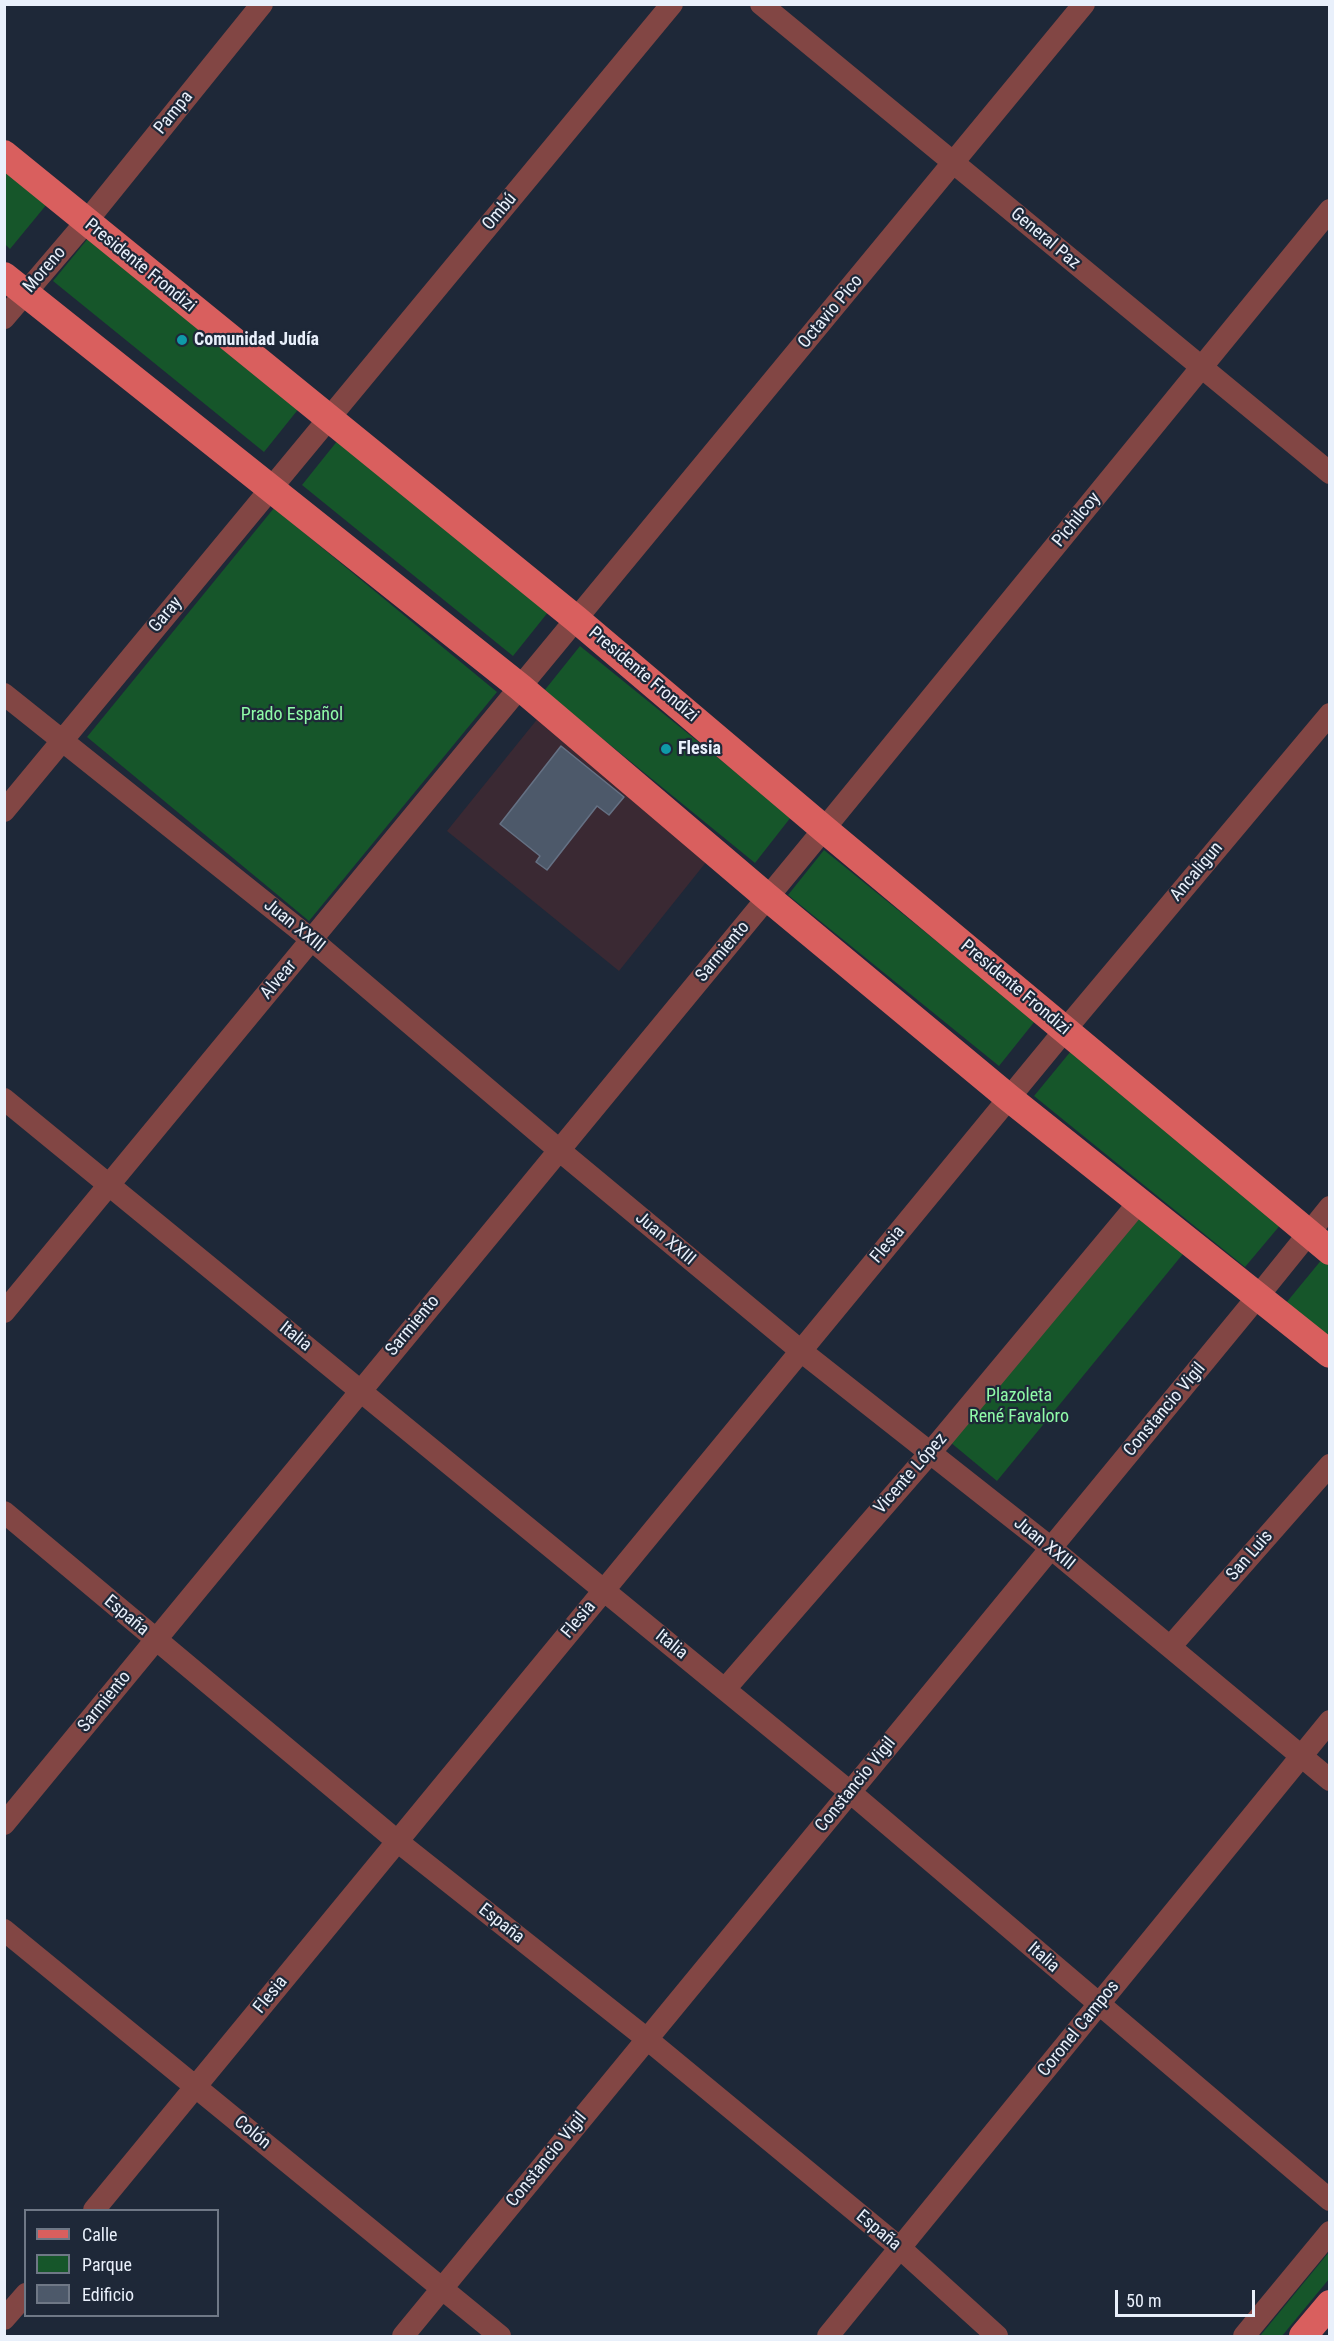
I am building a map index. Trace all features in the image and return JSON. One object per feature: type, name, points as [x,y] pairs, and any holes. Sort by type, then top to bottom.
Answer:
[{"type":"main road","name":"Presidente Frondizi","points":[[4,154],[576,619],[1329,1251]]},
{"type":"main road","points":[[15,284],[520,687],[767,897],[1010,1098],[1329,1353]]},
{"type":"main road","points":[[1303,2337],[1329,2304]]},
{"type":"street","name":"Pampa","points":[[86,222],[262,4]]},
{"type":"street","name":"Ombú","points":[[328,419],[672,4]]},
{"type":"street","name":"General Paz","points":[[761,4],[1329,473]]},
{"type":"street","name":"Octavio Pico","points":[[576,619],[1084,4]]},
{"type":"street","name":"Pichilcoy","points":[[824,829],[1329,210]]},
{"type":"street","name":"Moreno","points":[[4,318],[15,284],[86,222]]},
{"type":"street","name":"Garay","points":[[4,812],[328,419]]},
{"type":"street","name":"Alvear","points":[[4,1312],[576,619]]},
{"type":"street","name":"Juan XXIII","points":[[4,694],[312,940],[559,1150],[801,1351],[1051,1548],[1329,1780]]},
{"type":"street","name":"Ancaligun","points":[[1065,1030],[1329,714]]},
{"type":"street","name":"Sarmiento","points":[[4,1824],[824,829]]},
{"type":"street","name":"Flesia","points":[[96,2209],[1065,1030]]},
{"type":"street","name":"Italia","points":[[4,1099],[850,1792],[1329,2200]]},
{"type":"street","name":"Vicente López","points":[[725,1689],[930,1453],[1140,1201]]},
{"type":"street","name":"Constancio Vigil","points":[[403,2337],[1259,1296],[1329,1207]]},
{"type":"street","name":"San Luis","points":[[1170,1647],[1329,1465]]},
{"type":"street","name":"España","points":[[4,1512],[396,1841],[647,2039],[900,2248],[997,2337]]},
{"type":"street","name":"Coronel Campos","points":[[828,2337],[1329,1721]]},
{"type":"street","name":"Colón","points":[[4,1930],[500,2337]]},
{"type":"street","points":[[1244,2337],[1329,2232]]},
{"type":"street","points":[[4,2319],[24,2296]]},
{"type":"shaded area","points":[[539,717],[707,861],[619,971],[447,831]]},
{"type":"green space","points":[[4,169],[47,204],[10,249],[5,244]]},
{"type":"green space","points":[[90,236],[300,407],[264,452],[53,281]]},
{"type":"green space","points":[[338,440],[549,611],[513,656],[302,485]]},
{"type":"green space","name":"Prado Español","points":[[274,508],[497,692],[309,921],[87,737]]},
{"type":"green space","points":[[580,646],[791,817],[755,863],[544,691]]},
{"type":"green space","points":[[824,850],[1035,1021],[999,1066],[788,895]]},
{"type":"green space","points":[[1071,1051],[1282,1223],[1245,1267],[1034,1096]]},
{"type":"green space","name":"Plazoleta René Favaloro","points":[[1141,1211],[1187,1249],[997,1481],[950,1442]]},
{"type":"green space","points":[[1323,1258],[1329,1264],[1329,1339],[1286,1303]]},
{"type":"green space","points":[[1329,2252],[1329,2279],[1282,2336],[1260,2336]]},
{"type":"building","points":[[561,746],[624,797],[609,815],[597,806],[547,870],[536,862],[540,856],[500,824]]},
{"type":"place","name":"Comunidad Judía","points":[[182,340]]},
{"type":"place","name":"Flesia","points":[[666,749]]}]
